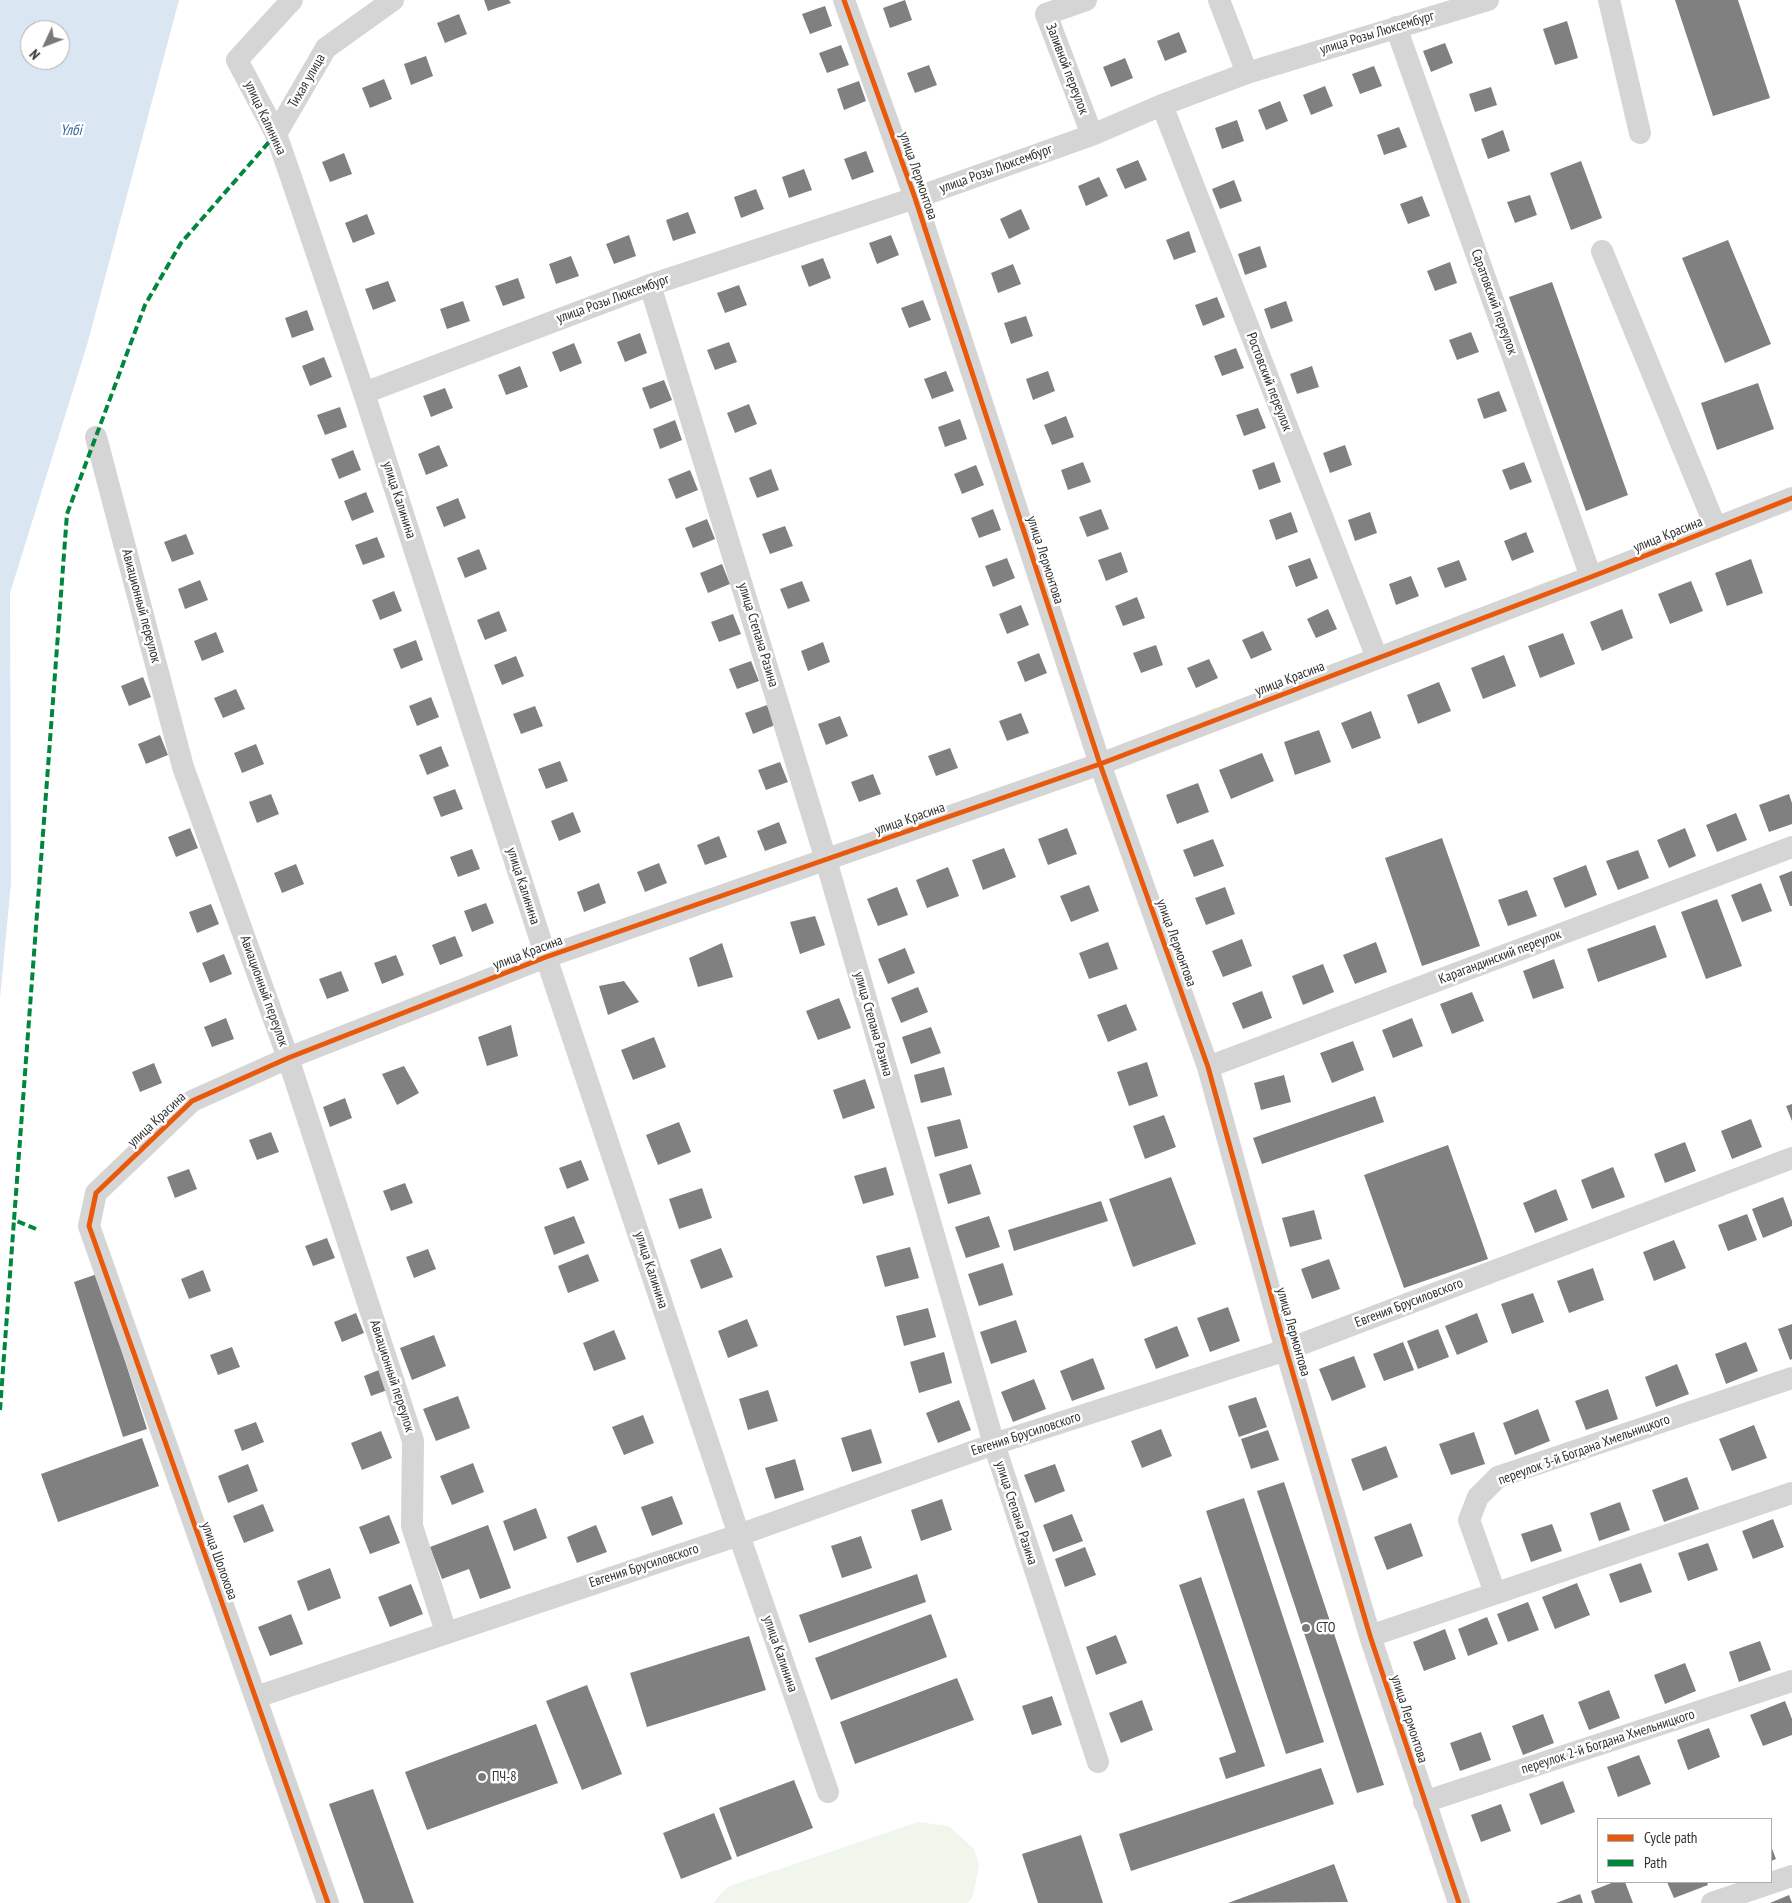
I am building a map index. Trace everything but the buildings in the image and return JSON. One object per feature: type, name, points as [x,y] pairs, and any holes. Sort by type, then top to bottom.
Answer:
[{"type":"street","name":"улица Калинина","points":[[292,0],[237,60],[276,134],[364,392],[546,957],[739,1534],[828,1792]]},
{"type":"street","name":"Тихая улица","points":[[276,134],[326,48],[393,0]]},
{"type":"street","name":"улица Лермонтова","points":[[844,0],[915,198],[1100,764],[1208,1068],[1286,1350],[1370,1636],[1459,1903]]},
{"type":"street","name":"Заливной переулок","points":[[1086,0],[1046,14],[1092,135]]},
{"type":"street","points":[[1219,0],[1247,73]]},
{"type":"street","name":"улица Розы Люксембург","points":[[364,392],[650,284],[915,198],[1092,135],[1162,105],[1247,73],[1488,0]]},
{"type":"street","points":[[1609,0],[1640,133]]},
{"type":"street","name":"Саратовский переулок","points":[[1396,27],[1591,577]]},
{"type":"street","name":"Ростовский переулок","points":[[1162,105],[1377,658]]},
{"type":"street","points":[[1602,251],[1716,528]]},
{"type":"street","name":"улица Степана Разина","points":[[650,284],[826,860],[994,1444],[1098,1762]]},
{"type":"street","name":"Авиационный переулок","points":[[96,437],[183,767],[288,1058],[413,1441],[412,1526],[446,1632]]},
{"type":"street","name":"улица Красина","points":[[89,1226],[96,1193],[192,1101],[288,1058],[546,957],[1100,764],[1591,577],[1792,498]]},
{"type":"street","name":"Карагандинский переулок","points":[[1208,1068],[1792,847]]},
{"type":"street","name":"Евгения Брусиловского","points":[[256,1697],[739,1534],[994,1444],[1286,1350],[1792,1158]]},
{"type":"street","name":"улица Шолохова","points":[[89,1226],[328,1903]]},
{"type":"street","name":"переулок 3-й Богдана Хмельницкого","points":[[1495,1593],[1469,1520],[1478,1497],[1498,1477],[1792,1378]]},
{"type":"street","points":[[1370,1636],[1792,1493]]},
{"type":"street","name":"переулок 2-й Богдана Хмельницкого","points":[[1424,1802],[1792,1681]]},
{"type":"street","points":[[1772,1883],[1792,1876]]},
{"type":"street","points":[[1712,1903],[1771,1883]]},
{"type":"shaded area","points":[[918,1822],[949,1826],[974,1849],[979,1865],[973,1896],[968,1903],[713,1903],[727,1887]]},
{"type":"water","name":"Үлбі","points":[[0,0],[179,0],[87,345],[10,593],[11,883],[0,998]]},
{"type":"marked path","points":[[36,1229],[14,1220],[67,514],[145,305],[181,243],[276,134]]},
{"type":"marked path","points":[[0,1410],[14,1220]]},
{"type":"cycle path","points":[[844,0],[915,198],[1100,764],[1208,1067],[1286,1350],[1370,1636],[1459,1903]]},
{"type":"cycle path","points":[[328,1903],[89,1226],[96,1193],[192,1101],[288,1058],[546,957],[1100,764],[1591,577],[1792,498]]},
{"type":"place","name":"СТО","points":[[1306,1628]]},
{"type":"place","name":"ПЧ-8","points":[[482,1777]]}]
